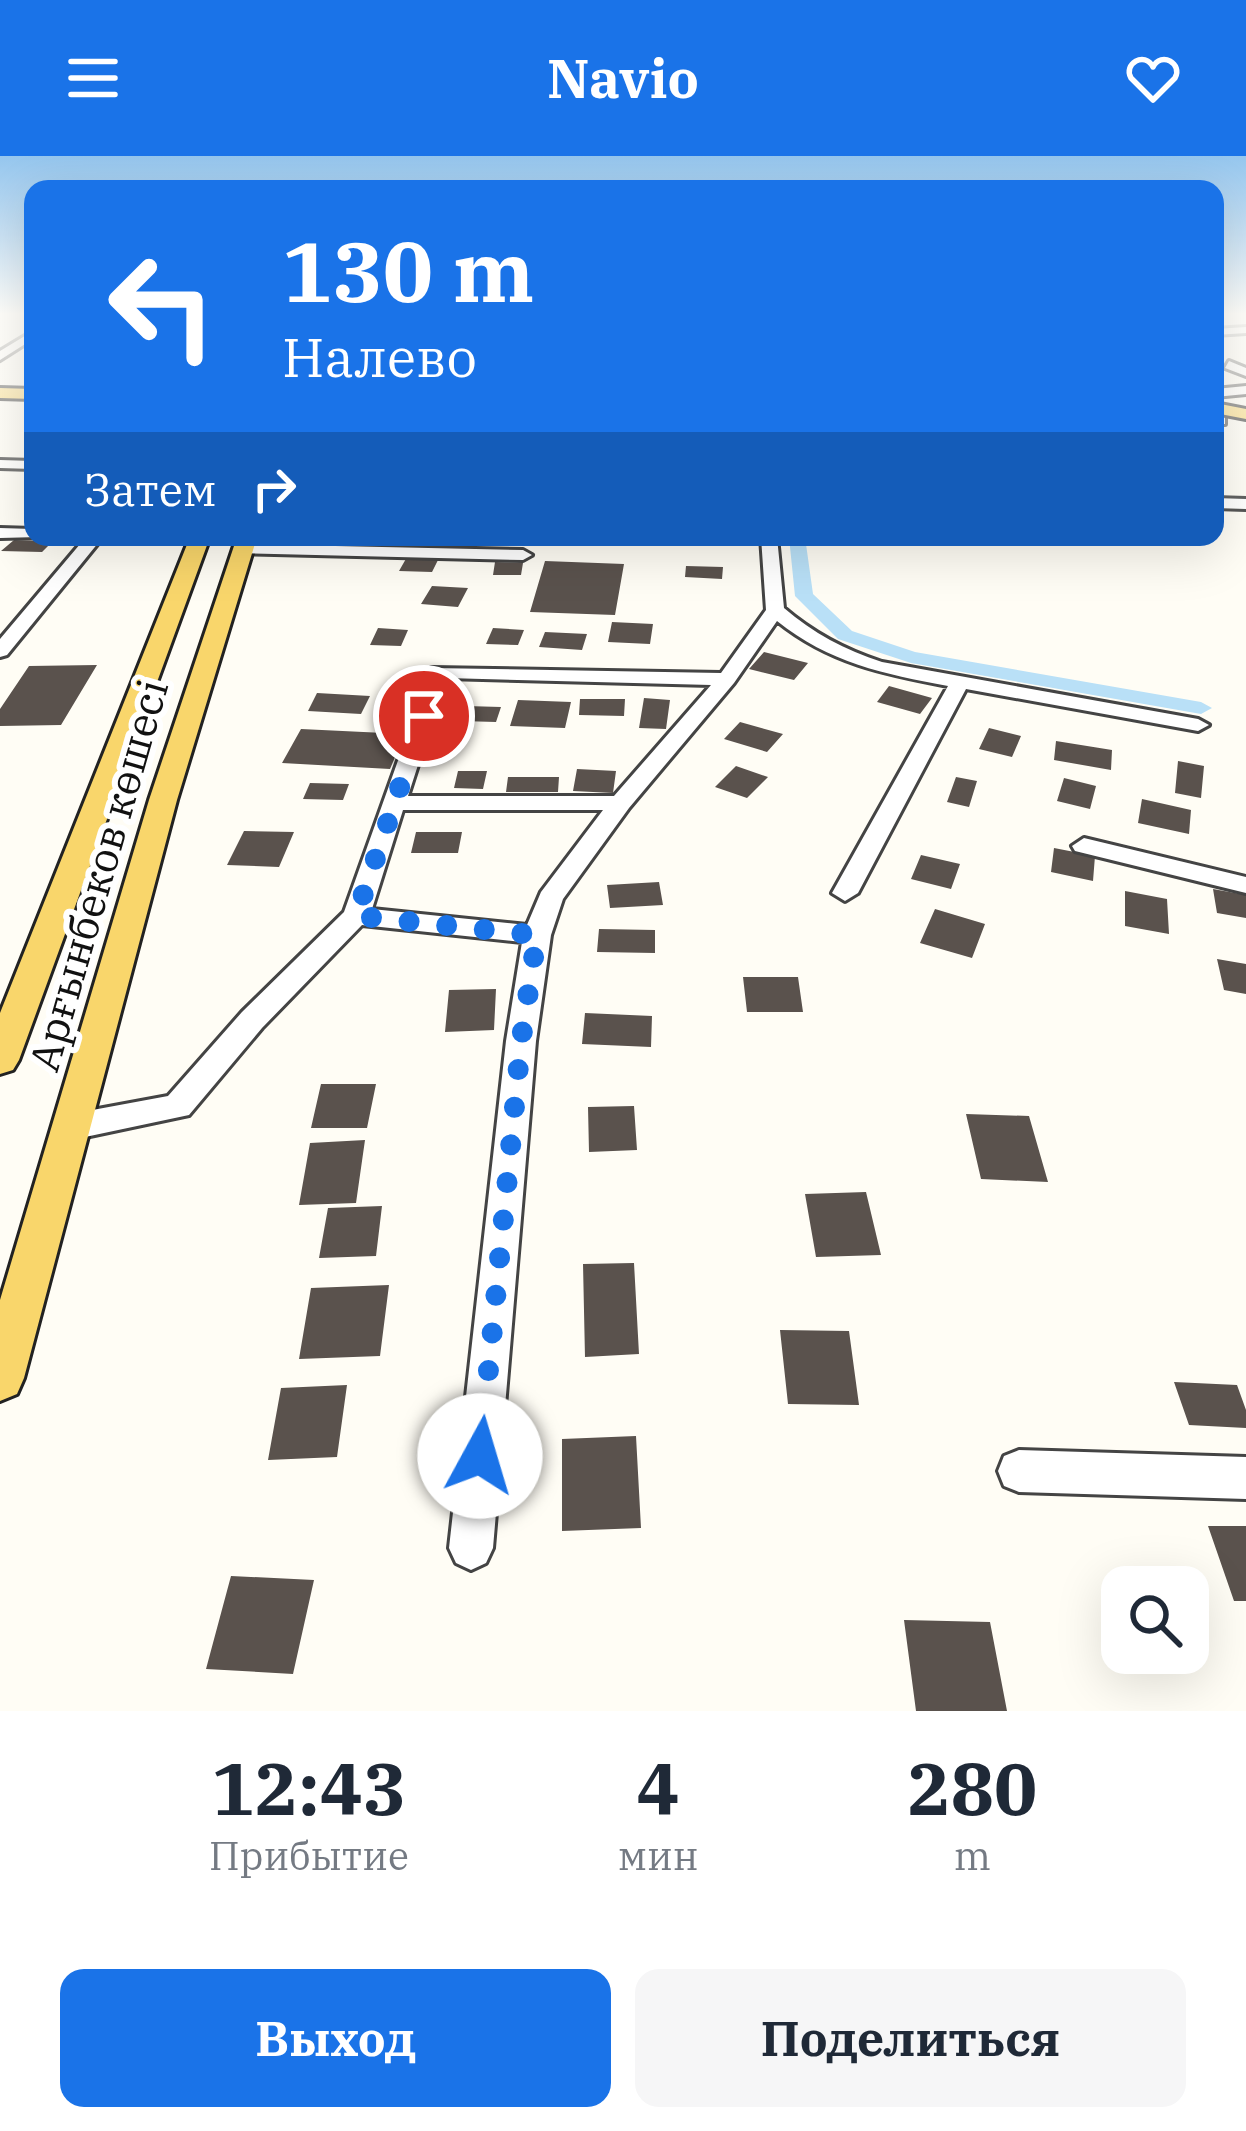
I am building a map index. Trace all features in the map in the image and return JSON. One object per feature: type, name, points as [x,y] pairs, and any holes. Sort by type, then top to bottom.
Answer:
[{"type":"main road","name":"Арғынбеков көшесі","points":[[0,1378],[142,887],[131,802],[198,546]]},
{"type":"main road","name":"Арғынбеков көшесі","points":[[0,1060],[131,802],[243,546]]},
{"type":"street","points":[[0,651],[88,546]]},
{"type":"street","points":[[344,546],[524,555]]},
{"type":"street","points":[[471,1548],[521,1041],[537,935],[550,898],[621,802],[727,680],[775,610],[770,546]]},
{"type":"street","points":[[775,610],[805,636],[839,655],[1198,725]]},
{"type":"street","points":[[71,1127],[178,1106],[252,1020],[356,916],[438,672],[727,680]]},
{"type":"street","points":[[845,893],[960,682]]},
{"type":"street","points":[[396,803],[621,802]]},
{"type":"street","points":[[1084,846],[1246,885]]},
{"type":"street","points":[[356,916],[537,935]]},
{"type":"street","points":[[1019,1471],[1246,1478]]},
{"type":"building","points":[[14,540],[24,540],[24,546],[48,546],[42,552],[1,551]]},
{"type":"building","points":[[407,557],[439,558],[432,572],[399,571]]},
{"type":"building","points":[[545,561],[624,564],[615,615],[530,612]]},
{"type":"building","points":[[495,562],[523,563],[521,575],[493,575]]},
{"type":"building","points":[[686,566],[723,567],[722,579],[685,577]]},
{"type":"building","points":[[432,586],[468,588],[458,607],[421,604]]},
{"type":"building","points":[[612,622],[653,624],[650,644],[608,642]]},
{"type":"building","points":[[378,628],[408,630],[401,646],[370,645]]},
{"type":"building","points":[[493,628],[524,630],[518,645],[486,644]]},
{"type":"building","points":[[545,632],[587,634],[582,650],[539,647]]},
{"type":"building","points":[[764,652],[808,663],[794,680],[749,669]]},
{"type":"building","points":[[97,665],[61,725],[0,726],[0,709],[29,666]]},
{"type":"building","points":[[889,686],[932,698],[920,714],[877,702]]},
{"type":"building","points":[[317,693],[370,696],[361,714],[308,711]]},
{"type":"building","points":[[644,698],[670,700],[666,729],[639,728]]},
{"type":"building","points":[[580,699],[625,699],[624,716],[579,715]]},
{"type":"building","points":[[518,700],[571,702],[565,728],[510,726]]},
{"type":"building","points":[[466,706],[501,707],[496,722],[461,721]]},
{"type":"building","points":[[740,722],[783,734],[767,752],[724,739]]},
{"type":"building","points":[[989,728],[1021,736],[1012,757],[979,749]]},
{"type":"building","points":[[301,729],[405,734],[390,769],[282,763]]},
{"type":"building","points":[[1056,741],[1112,750],[1111,770],[1054,760]]},
{"type":"building","points":[[1178,761],[1204,766],[1201,798],[1175,793]]},
{"type":"building","points":[[736,766],[768,777],[747,798],[715,787]]},
{"type":"building","points":[[577,769],[616,771],[613,793],[573,791]]},
{"type":"building","points":[[458,771],[487,771],[483,789],[454,788]]},
{"type":"building","points":[[508,777],[559,777],[558,792],[506,792]]},
{"type":"building","points":[[956,777],[977,781],[969,807],[947,802]]},
{"type":"building","points":[[1064,778],[1096,786],[1090,809],[1057,801]]},
{"type":"building","points":[[310,783],[349,784],[343,800],[303,799]]},
{"type":"building","points":[[1142,799],[1191,810],[1189,834],[1138,823]]},
{"type":"building","points":[[244,831],[294,832],[279,867],[227,865]]},
{"type":"building","points":[[416,832],[462,832],[458,853],[411,853]]},
{"type":"building","points":[[1054,848],[1095,856],[1093,881],[1051,872]]},
{"type":"building","points":[[921,855],[960,864],[951,889],[911,879]]},
{"type":"building","points":[[659,882],[663,905],[610,908],[607,885]]},
{"type":"building","points":[[1213,889],[1246,895],[1246,918],[1217,913]]},
{"type":"building","points":[[1125,891],[1167,899],[1169,934],[1125,926]]},
{"type":"building","points":[[935,909],[985,924],[972,958],[920,943]]},
{"type":"building","points":[[599,929],[655,930],[655,953],[597,952]]},
{"type":"building","points":[[1217,959],[1246,964],[1246,994],[1224,990]]},
{"type":"building","points":[[743,977],[798,977],[803,1012],[747,1012]]},
{"type":"building","points":[[496,989],[494,1030],[445,1032],[449,990]]},
{"type":"building","points":[[585,1013],[652,1016],[651,1047],[582,1044]]},
{"type":"building","points":[[321,1084],[376,1084],[367,1128],[311,1128]]},
{"type":"building","points":[[634,1106],[637,1150],[589,1152],[588,1107]]},
{"type":"building","points":[[966,1114],[1029,1116],[1048,1182],[981,1179]]},
{"type":"building","points":[[365,1140],[356,1203],[299,1205],[310,1143]]},
{"type":"building","points":[[866,1192],[881,1255],[816,1257],[805,1194]]},
{"type":"building","points":[[382,1206],[376,1256],[319,1258],[328,1208]]},
{"type":"building","points":[[634,1263],[639,1354],[585,1357],[583,1264]]},
{"type":"building","points":[[389,1285],[380,1356],[299,1359],[311,1288]]},
{"type":"building","points":[[780,1330],[849,1331],[859,1405],[788,1404]]},
{"type":"building","points":[[1174,1382],[1237,1385],[1246,1410],[1246,1428],[1189,1425]]},
{"type":"building","points":[[347,1385],[337,1457],[268,1460],[281,1388]]},
{"type":"building","points":[[636,1436],[641,1528],[562,1531],[562,1439]]},
{"type":"building","points":[[1208,1526],[1246,1526],[1246,1601],[1234,1601]]},
{"type":"building","points":[[231,1576],[314,1580],[293,1674],[206,1669]]},
{"type":"building","points":[[904,1620],[990,1622],[1007,1711],[916,1711]]},
{"type":"waterway","points":[[798,546],[804,596],[845,635],[911,657],[1201,708]]},
{"type":"route","points":[[424,716],[356,916],[537,935],[521,1041],[480,1456]]}]
